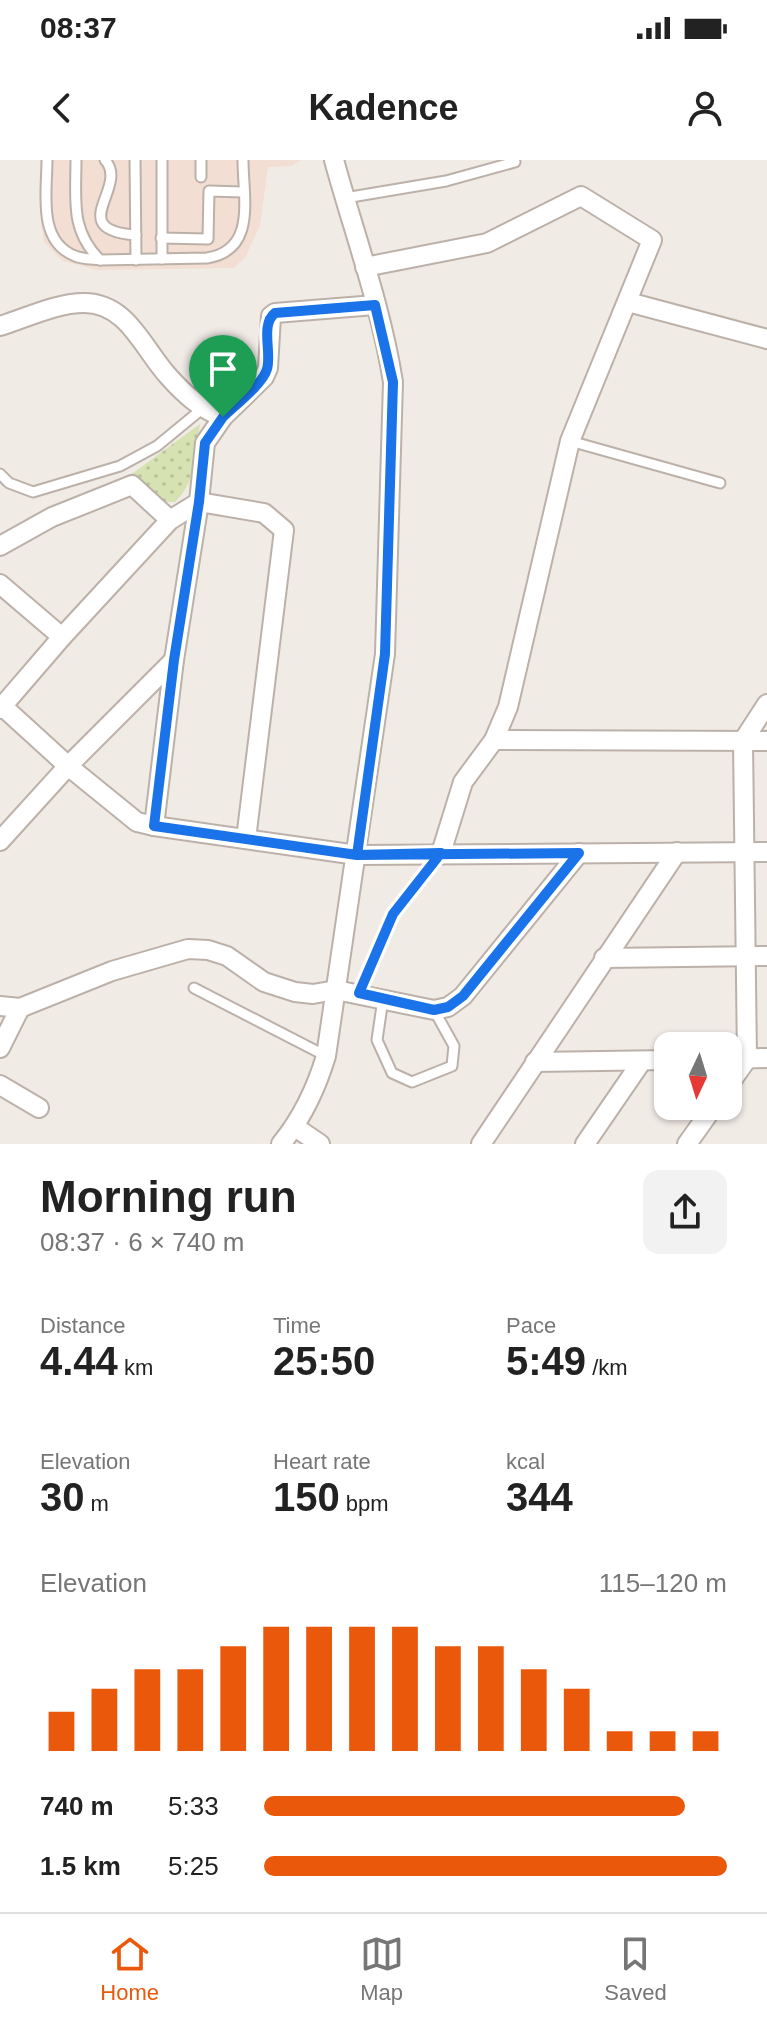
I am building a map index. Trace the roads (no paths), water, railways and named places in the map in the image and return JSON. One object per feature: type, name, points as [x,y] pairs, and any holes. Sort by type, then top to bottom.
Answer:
[{"type":"street","points":[[281,1144],[295,1127],[315,1091],[326,1056],[385,654],[393,382],[365,267],[334,160]]},
{"type":"street","points":[[365,267],[487,243],[581,196],[652,240],[570,441],[508,707],[494,740],[463,782],[441,853]]},
{"type":"street","points":[[628,302],[767,339]]},
{"type":"street","points":[[0,326],[63,306],[99,304],[115,311],[128,323],[168,377],[202,409],[223,417]]},
{"type":"street","points":[[154,826],[205,443],[223,417],[264,377],[268,368],[268,323],[271,316],[275,313],[375,305]]},
{"type":"street","points":[[0,546],[52,517],[132,485],[170,520]]},
{"type":"street","points":[[246,839],[284,530],[264,513],[199,502],[170,520],[1,706],[137,822],[154,826],[357,855],[767,852]]},
{"type":"street","points":[[0,584],[62,637]]},
{"type":"street","points":[[0,841],[68,766],[174,660]]},
{"type":"street","points":[[739,1032],[746,956],[743,741],[767,704]]},
{"type":"street","points":[[494,740],[767,741]]},
{"type":"street","points":[[481,1144],[677,852]]},
{"type":"street","points":[[0,1006],[20,1008],[112,971],[188,949],[208,950],[227,956],[264,982],[295,992],[313,994],[336,990],[434,1010],[448,1007],[463,996],[579,853]]},
{"type":"street","points":[[604,958],[767,956]]},
{"type":"street","points":[[0,1048],[20,1008]]},
{"type":"street","points":[[742,1059],[767,1058]]},
{"type":"street","points":[[585,1144],[642,1061]]},
{"type":"street","points":[[535,1062],[654,1061]]},
{"type":"street","points":[[0,1085],[39,1108]]},
{"type":"street","points":[[687,1144],[704,1120]]},
{"type":"street","points":[[295,1127],[320,1144]]},
{"type":"lane","points":[[47,160],[47,216],[51,236],[60,247],[76,257],[100,260],[222,256],[235,246],[244,229],[243,160]]},
{"type":"lane","points":[[76,160],[76,215],[80,234],[100,260]]},
{"type":"lane","points":[[105,160],[113,177],[100,210],[102,221],[109,230],[136,235]]},
{"type":"lane","points":[[135,160],[136,260]]},
{"type":"lane","points":[[162,160],[162,259]]},
{"type":"lane","points":[[201,160],[201,177]]},
{"type":"lane","points":[[344,198],[446,181],[514,160]]},
{"type":"lane","points":[[161,238],[208,239],[209,191],[243,192]]},
{"type":"lane","points":[[0,474],[21,489],[33,492],[120,466],[157,446],[202,409]]},
{"type":"lane","points":[[570,441],[720,483]]},
{"type":"lane","points":[[359,993],[393,914],[441,853]]},
{"type":"lane","points":[[194,988],[326,1056]]},
{"type":"lane","points":[[383,999],[377,1040],[392,1073],[412,1082],[452,1066],[454,1046],[434,1010]]}]
